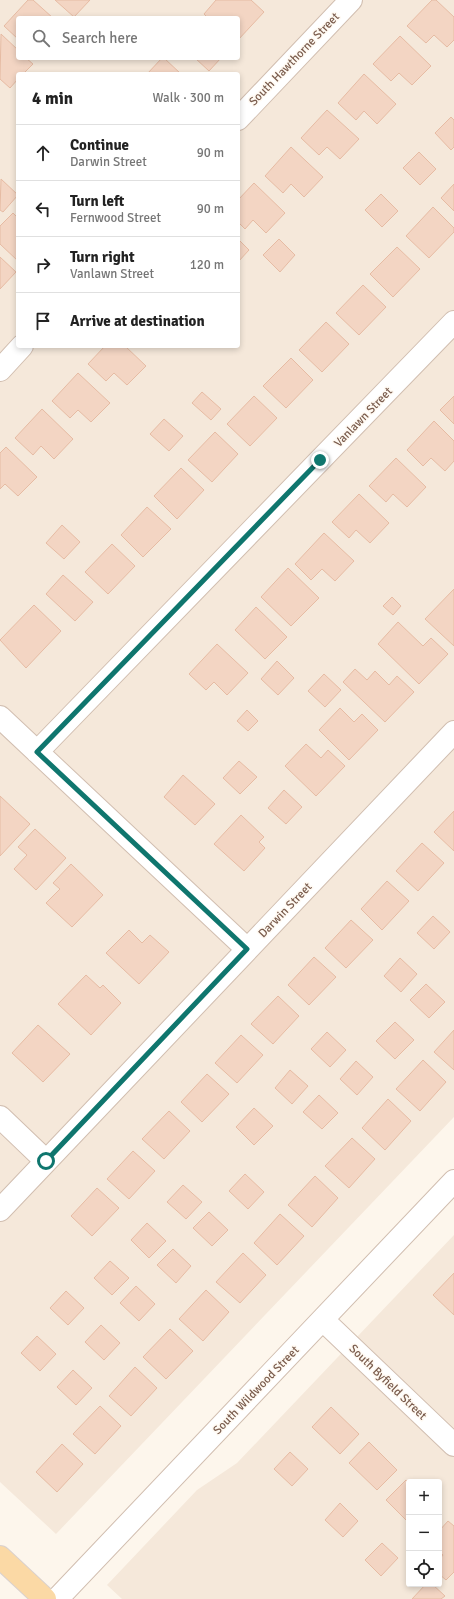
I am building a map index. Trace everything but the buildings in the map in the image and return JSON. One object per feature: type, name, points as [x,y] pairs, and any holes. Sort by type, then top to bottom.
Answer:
[{"type":"main road","points":[[0,1557],[45,1599]]},
{"type":"street","name":"South Hawthorne Street","points":[[240,117],[342,3]]},
{"type":"street","name":"Vanlawn Street","points":[[37,752],[454,322]]},
{"type":"street","points":[[0,370],[20,348]]},
{"type":"street","points":[[0,717],[247,949]]},
{"type":"street","name":"Darwin Street","points":[[0,1210],[454,732]]},
{"type":"street","points":[[0,1117],[46,1161]]},
{"type":"street","name":"South Wildwood Street","points":[[57,1599],[454,1181]]},
{"type":"street","name":"South Byfield Street","points":[[323,1320],[454,1445]]},
{"type":"shaded area","points":[[0,0],[454,0],[454,1117],[56,1534],[0,1482]]},
{"type":"shaded area","points":[[454,1235],[454,1599],[122,1599],[107,1585],[197,1490],[237,1463]]},
{"type":"route","points":[[46,1161],[247,949],[37,752],[320,460]]}]
